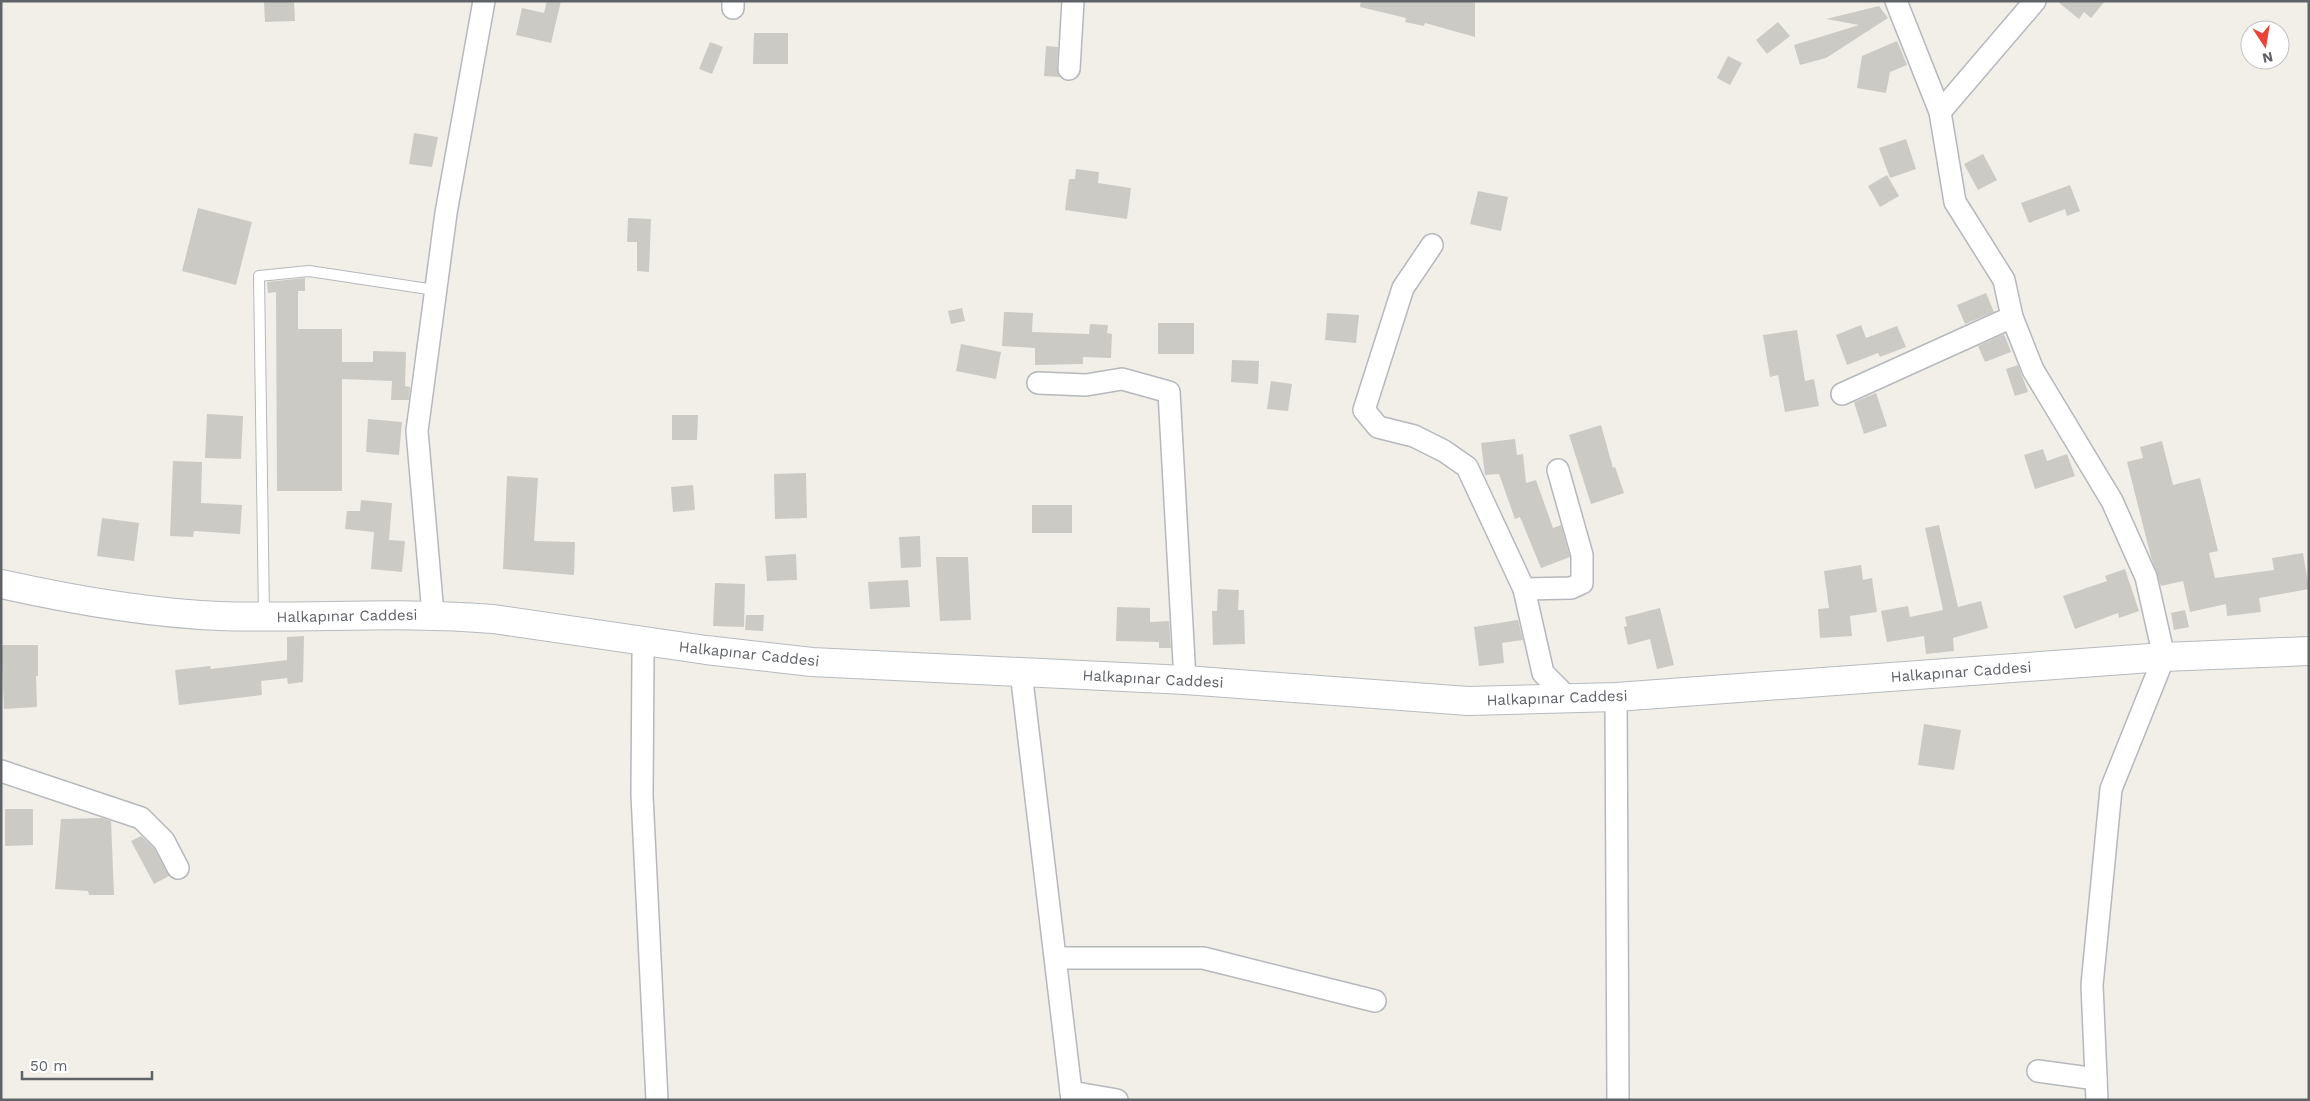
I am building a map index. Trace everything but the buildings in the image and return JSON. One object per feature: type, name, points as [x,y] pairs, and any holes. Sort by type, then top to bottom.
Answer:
[{"type":"main road","name":"Halkapınar Caddesi","points":[[1,584],[143,609],[183,614],[264,616],[433,614],[493,619],[706,650],[812,662],[1185,680],[1460,701],[1616,697],[2164,657],[2309,651]]},
{"type":"street","points":[[433,614],[417,431],[446,213],[484,1]]},
{"type":"street","points":[[1069,69],[1074,1]]},
{"type":"street","points":[[1896,1],[1940,112],[1955,202],[2004,280],[2012,317],[2034,370],[2112,501],[2146,577],[2164,657],[2111,789],[2092,985],[2096,1090],[2038,1071]]},
{"type":"street","points":[[1940,112],[2035,1]]},
{"type":"street","points":[[1432,245],[1403,288],[1364,410],[1378,427],[1414,436],[1444,451],[1467,467],[1524,589],[1543,673],[1568,698]]},
{"type":"street","points":[[1842,394],[2012,317]]},
{"type":"street","points":[[1038,383],[1086,385],[1122,379],[1169,392],[1185,680]]},
{"type":"street","points":[[1524,589],[1571,588],[1582,583],[1582,555],[1558,470]]},
{"type":"street","points":[[644,655],[642,795],[657,1100]]},
{"type":"street","points":[[1021,672],[1071,1096],[1117,1100]]},
{"type":"street","points":[[1616,697],[1618,1100]]},
{"type":"street","points":[[1,771],[141,818],[164,841],[178,868]]},
{"type":"street","points":[[1056,958],[1203,958],[1376,1001]]},
{"type":"lane","points":[[264,616],[259,276],[308,271],[435,290]]}]
